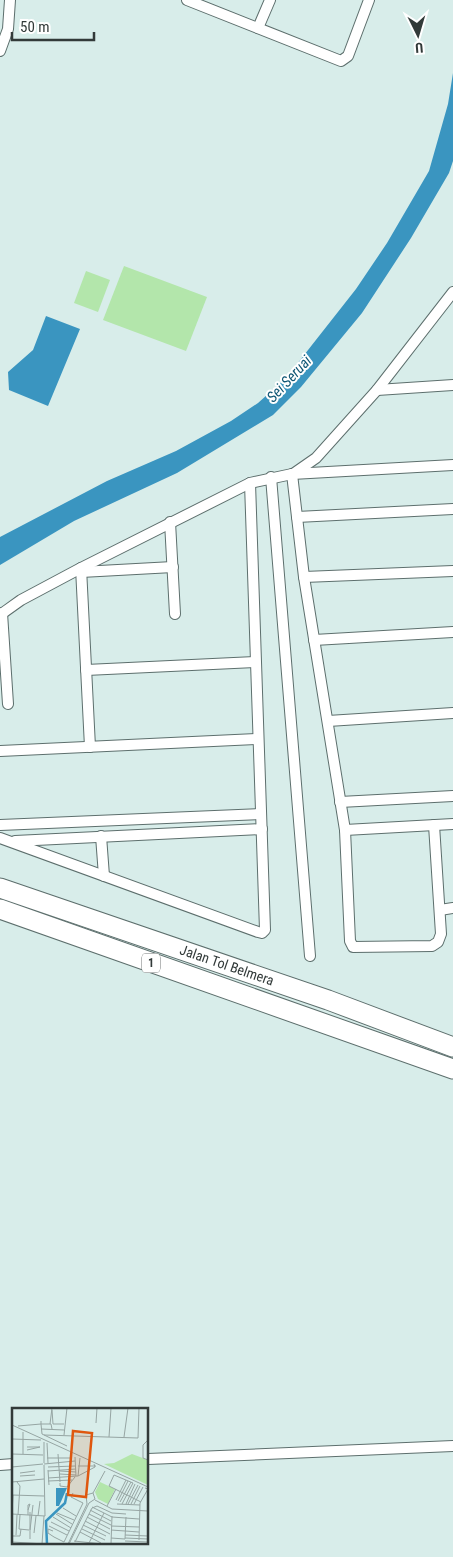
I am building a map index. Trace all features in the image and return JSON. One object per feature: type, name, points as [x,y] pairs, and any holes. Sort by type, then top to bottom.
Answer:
[{"type":"highway","name":"Jalan Tol Belmera","points":[[0,888],[328,1000],[453,1047]]},
{"type":"highway","name":"Jalan Tol Belmera","points":[[0,909],[453,1069]]},
{"type":"street","points":[[0,51],[8,28],[10,0]]},
{"type":"street","points":[[187,0],[338,60],[344,60],[348,56],[369,0]]},
{"type":"street","points":[[258,28],[270,0]]},
{"type":"street","points":[[292,474],[316,458],[377,390],[448,305],[453,292]]},
{"type":"street","points":[[377,390],[453,385]]},
{"type":"street","points":[[8,704],[3,674],[1,614],[21,600],[170,522],[250,484],[271,477],[292,474],[453,466]]},
{"type":"street","points":[[292,474],[304,577],[345,830],[350,941],[353,946],[436,945],[441,934],[434,825]]},
{"type":"street","points":[[271,477],[310,956]]},
{"type":"street","points":[[0,838],[262,933],[266,928],[254,662],[250,484]]},
{"type":"street","points":[[297,517],[453,509]]},
{"type":"street","points":[[170,522],[175,614]]},
{"type":"street","points":[[81,570],[173,567]]},
{"type":"street","points":[[81,570],[90,747]]},
{"type":"street","points":[[304,577],[453,571]]},
{"type":"street","points":[[314,640],[453,632]]},
{"type":"street","points":[[86,670],[254,662]]},
{"type":"street","points":[[328,721],[453,713]]},
{"type":"street","points":[[0,752],[258,739]]},
{"type":"street","points":[[340,802],[453,796]]},
{"type":"street","points":[[0,825],[261,814]]},
{"type":"street","points":[[345,830],[453,824]]},
{"type":"street","points":[[11,841],[262,828]]},
{"type":"street","points":[[101,836],[104,876]]},
{"type":"street","points":[[440,910],[453,908]]},
{"type":"street","points":[[149,1459],[453,1446]]},
{"type":"green space","points":[[124,266],[207,297],[186,351],[103,320]]},
{"type":"green space","points":[[86,271],[110,280],[98,312],[74,303]]},
{"type":"water","name":"Sei Seruai","points":[[453,73],[453,161],[449,173],[411,238],[362,313],[301,387],[273,415],[177,473],[74,521],[0,565],[0,537],[107,481],[176,451],[231,421],[258,403],[286,378],[356,289],[387,243],[429,171],[448,104]]},
{"type":"water","points":[[46,316],[80,329],[48,406],[9,390],[8,372],[33,350]]}]
